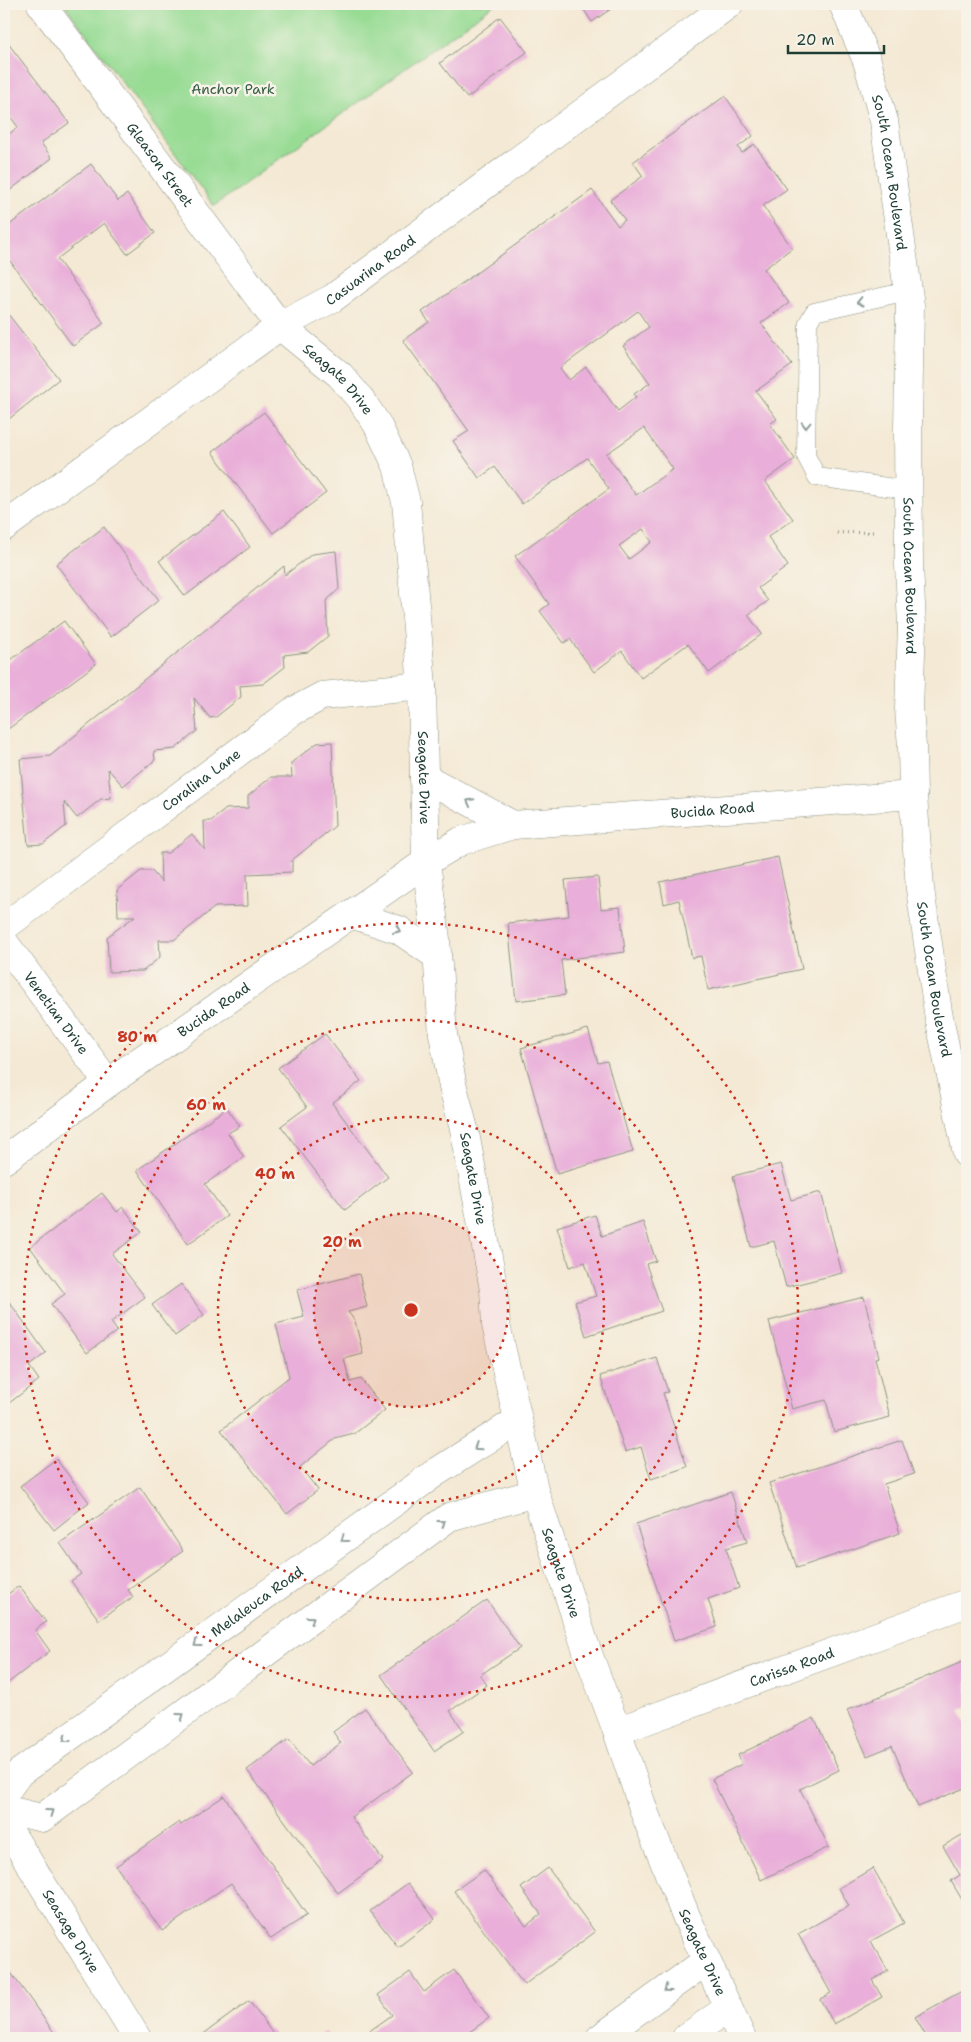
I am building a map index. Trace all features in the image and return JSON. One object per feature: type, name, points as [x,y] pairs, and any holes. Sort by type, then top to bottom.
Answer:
[{"type":"street","name":"Gleason Street","points":[[41,4],[280,326]]},
{"type":"street","name":"Casuarina Road","points":[[4,527],[280,326],[333,298],[729,4]]},
{"type":"street","name":"South Ocean Boulevard","points":[[844,4],[867,60],[884,121],[910,305],[908,490],[912,625],[909,709],[912,746],[912,795],[920,889],[938,1012],[967,1154]]},
{"type":"street","name":"Seagate Drive","points":[[280,326],[340,375],[361,400],[377,424],[398,466],[406,502],[422,686],[426,862],[437,956],[443,1034],[453,1087],[465,1133],[494,1290],[496,1325],[534,1493],[586,1648],[645,1814],[686,1916],[742,2038]]},
{"type":"street","name":"Coralina Lane","points":[[4,927],[292,712],[322,696],[422,686]]},
{"type":"street","points":[[424,777],[513,825]]},
{"type":"street","name":"Bucida Road","points":[[4,1160],[108,1083],[426,862],[461,841],[513,825],[912,795]]},
{"type":"street","points":[[351,914],[399,930],[437,956]]},
{"type":"street","name":"Venetian Drive","points":[[4,942],[108,1083]]},
{"type":"street","name":"Melaleuca Road","points":[[4,1794],[19,1773],[435,1473],[518,1420]]},
{"type":"street","points":[[4,1809],[42,1818],[449,1517],[534,1493]]},
{"type":"street","name":"Carissa Road","points":[[617,1731],[967,1603]]},
{"type":"street","name":"Seasage Drive","points":[[4,1822],[137,2038]]},
{"type":"street","points":[[600,2038],[706,1961]]},
{"type":"street","points":[[686,2038],[728,2008]]},
{"type":"lane","points":[[908,291],[814,312],[808,323],[806,456],[817,477],[908,490]]},
{"type":"path","points":[[837,533],[874,532]]},
{"type":"green space","name":"Anchor Park","points":[[64,4],[495,4],[214,206]]},
{"type":"building","points":[[580,4],[618,4],[592,22]]},
{"type":"building","points":[[500,17],[527,52],[467,98],[440,63]]},
{"type":"building","points":[[4,38],[69,123],[41,143],[52,158],[4,195],[4,138],[18,127],[4,108]]},
{"type":"building","points":[[725,96],[753,136],[738,147],[742,153],[754,144],[787,189],[763,206],[792,248],[764,269],[789,303],[761,323],[792,365],[756,391],[777,419],[770,424],[795,459],[765,481],[793,519],[768,537],[788,566],[758,588],[768,601],[748,615],[762,634],[709,673],[688,644],[641,678],[622,651],[594,672],[570,639],[564,643],[540,611],[549,604],[515,556],[609,489],[587,458],[522,504],[495,467],[479,478],[453,441],[469,431],[403,340],[429,322],[422,312],[592,190],[618,226],[625,220],[610,200],[643,176],[633,162]],"holes":[[[638,311],[649,327],[623,346],[650,383],[634,394],[636,397],[618,411],[586,367],[569,380],[560,368]],[[644,428],[673,469],[636,495],[606,454]],[[643,529],[652,542],[629,559],[619,546]]]},
{"type":"building","points":[[91,164],[118,201],[127,194],[155,233],[127,254],[104,223],[57,259],[104,323],[73,346],[4,253],[4,229]]},
{"type":"building","points":[[4,309],[59,379],[4,423]]},
{"type":"building","points":[[264,412],[326,493],[273,533],[212,452]]},
{"type":"building","points":[[224,512],[250,547],[185,596],[159,561]]},
{"type":"building","points":[[104,527],[159,600],[111,637],[56,564]]},
{"type":"building","points":[[336,551],[339,589],[326,601],[328,636],[308,652],[284,655],[285,667],[263,684],[240,686],[241,697],[216,717],[210,718],[194,698],[197,731],[175,749],[154,751],[155,760],[123,786],[108,769],[111,798],[101,799],[77,818],[64,802],[66,826],[43,844],[28,845],[20,759],[50,756],[284,566],[285,575],[312,554]]},
{"type":"building","points":[[64,621],[96,664],[4,732],[4,665]]},
{"type":"building","points":[[332,742],[335,826],[292,860],[292,872],[247,874],[248,906],[215,907],[174,940],[159,940],[160,957],[143,971],[109,972],[107,937],[135,916],[118,916],[117,890],[141,871],[152,871],[161,882],[160,853],[168,853],[192,834],[205,850],[204,821],[211,821],[226,809],[248,808],[248,796],[271,777],[292,777],[291,763],[317,743]]},
{"type":"building","points":[[778,857],[802,969],[708,990],[701,956],[692,958],[679,900],[664,904],[660,882]]},
{"type":"building","points":[[598,877],[601,909],[620,907],[625,952],[561,960],[565,995],[516,1001],[508,923],[569,916],[565,880]]},
{"type":"building","points":[[588,1029],[598,1063],[607,1061],[633,1152],[557,1174],[521,1048]]},
{"type":"building","points":[[325,1034],[361,1081],[332,1103],[388,1177],[345,1210],[281,1126],[307,1107],[278,1068]]},
{"type":"building","points":[[227,1108],[240,1126],[228,1133],[244,1157],[205,1184],[227,1216],[188,1244],[137,1170]]},
{"type":"building","points":[[781,1164],[791,1200],[821,1192],[842,1273],[786,1287],[774,1241],[751,1247],[733,1176]]},
{"type":"building","points":[[102,1193],[117,1212],[123,1207],[142,1232],[112,1254],[145,1297],[111,1322],[117,1331],[87,1353],[51,1304],[65,1294],[30,1247]]},
{"type":"building","points":[[595,1215],[602,1236],[643,1222],[656,1261],[646,1264],[662,1311],[586,1336],[575,1302],[596,1296],[585,1262],[570,1267],[557,1227]]},
{"type":"building","points":[[359,1274],[367,1307],[348,1312],[355,1321],[363,1354],[344,1359],[350,1382],[361,1379],[385,1410],[354,1434],[335,1439],[300,1467],[318,1490],[287,1514],[221,1430],[289,1377],[276,1324],[304,1317],[297,1290]]},
{"type":"building","points":[[181,1284],[204,1315],[175,1336],[152,1305]]},
{"type":"building","points":[[864,1297],[879,1357],[875,1358],[890,1417],[834,1432],[826,1400],[792,1409],[769,1321]]},
{"type":"building","points":[[8,1300],[46,1353],[29,1366],[39,1380],[4,1407],[4,1303]]},
{"type":"building","points":[[657,1358],[668,1392],[663,1393],[687,1467],[651,1479],[641,1447],[625,1452],[600,1376]]},
{"type":"building","points":[[902,1440],[914,1474],[884,1484],[900,1533],[797,1568],[769,1483]]},
{"type":"building","points":[[56,1459],[89,1502],[54,1530],[20,1486]]},
{"type":"building","points":[[140,1487],[183,1551],[128,1590],[133,1597],[99,1620],[71,1581],[81,1574],[60,1543]]},
{"type":"building","points":[[731,1492],[747,1542],[726,1548],[739,1588],[708,1599],[717,1627],[674,1641],[636,1524]]},
{"type":"building","points":[[19,1586],[46,1622],[35,1630],[50,1651],[4,1686],[4,1587],[8,1594]]},
{"type":"building","points":[[487,1600],[520,1648],[480,1675],[487,1685],[450,1711],[464,1731],[434,1751],[381,1675]]},
{"type":"building","points":[[967,1660],[967,1706],[960,1709],[967,1726],[967,1787],[918,1807],[892,1746],[867,1756],[847,1710]]},
{"type":"building","points":[[365,1708],[413,1772],[351,1817],[383,1860],[338,1893],[247,1770],[289,1739],[310,1766],[341,1743],[333,1732]]},
{"type":"building","points":[[814,1718],[839,1770],[800,1789],[829,1847],[761,1880],[712,1779],[742,1764],[738,1755]]},
{"type":"building","points":[[224,1796],[307,1915],[271,1939],[231,1883],[162,1931],[116,1866],[179,1822],[181,1825]]},
{"type":"building","points":[[967,1832],[967,1908],[951,1881],[960,1875],[943,1846]]},
{"type":"building","points":[[548,1868],[595,1932],[524,1985],[454,1891],[484,1870],[526,1926],[541,1914],[521,1888]]},
{"type":"building","points":[[873,1868],[904,1923],[871,1941],[888,1971],[872,1980],[882,1997],[834,2024],[820,1999],[831,1993],[798,1934],[849,1906],[839,1888]]},
{"type":"building","points":[[408,1883],[435,1919],[398,1947],[370,1911]]},
{"type":"building","points":[[4,1963],[58,2038],[4,2038]]},
{"type":"building","points":[[454,1970],[489,2018],[461,2038],[361,2037],[392,2015],[378,1995],[410,1972],[424,1992]]},
{"type":"building","points":[[962,1991],[967,2001],[967,2038],[927,2038],[915,2017]]},
{"type":"building","points":[[249,2001],[276,2038],[198,2038]]},
{"type":"building","points":[[325,2032],[330,2038],[316,2038]]}]
